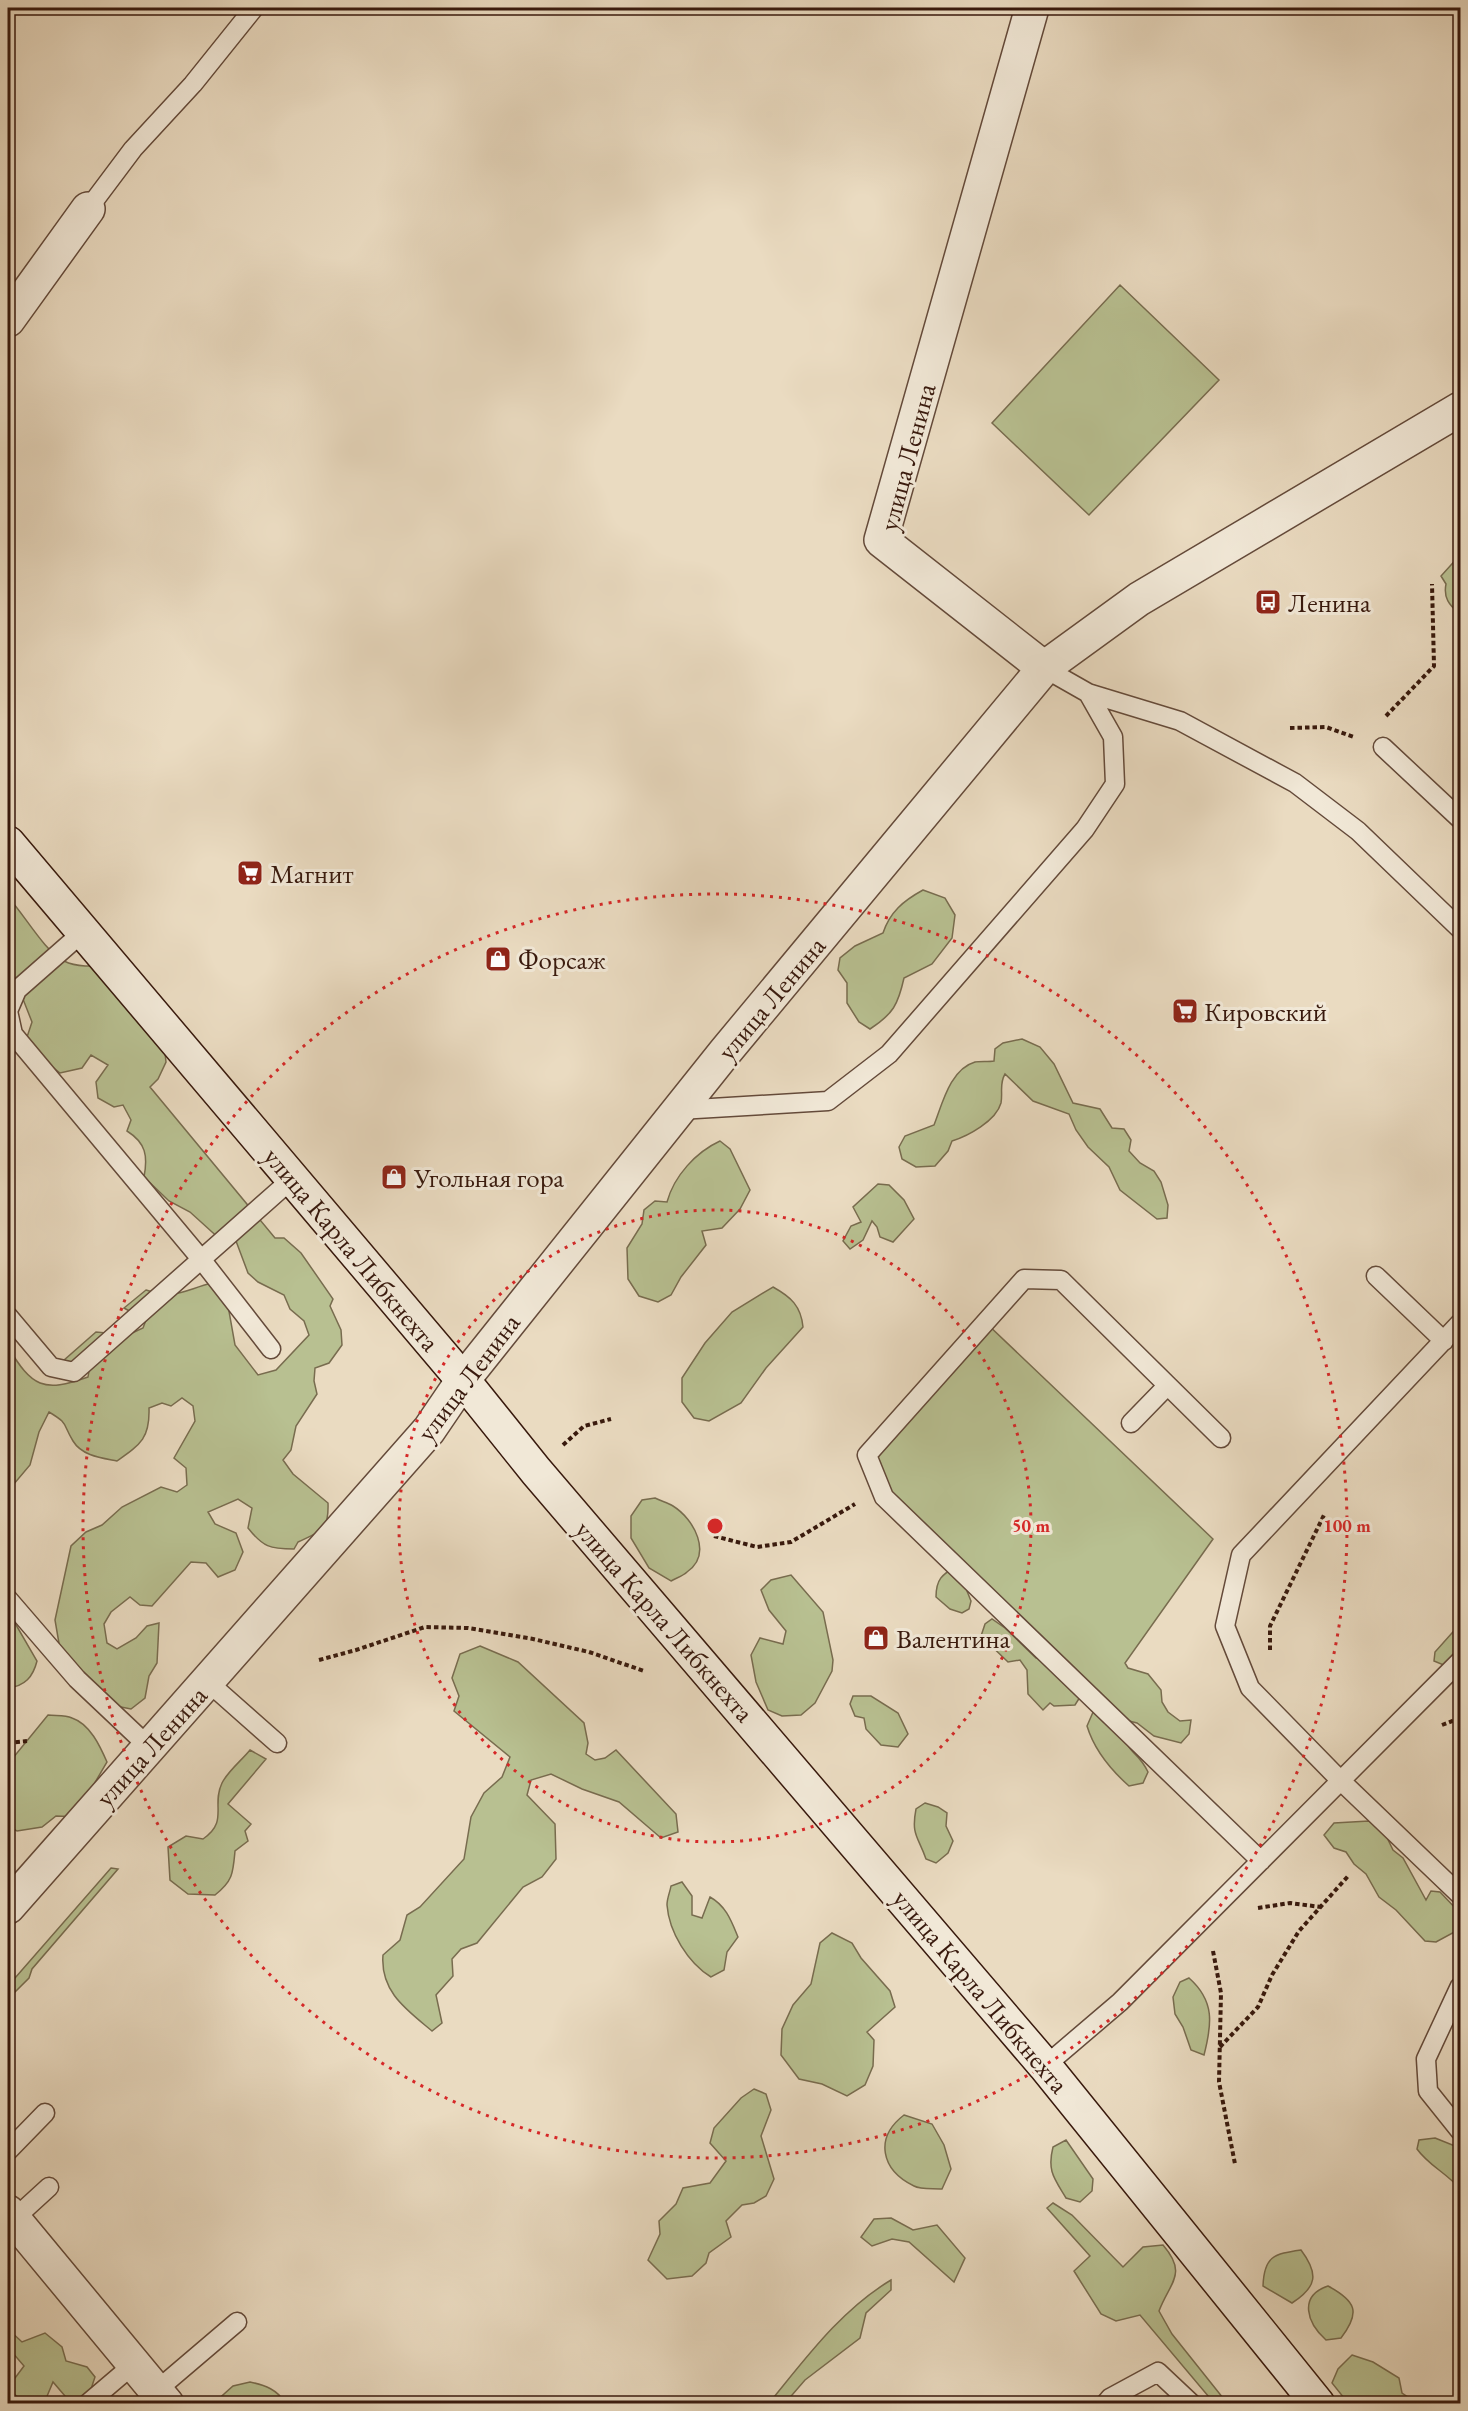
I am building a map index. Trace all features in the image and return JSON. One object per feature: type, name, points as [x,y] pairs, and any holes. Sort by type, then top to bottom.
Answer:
[{"type":"street","name":"улица Ленина","points":[[8,1907],[429,1430],[463,1380],[679,1110],[1044,668],[881,540],[1032,8]]},
{"type":"street","points":[[8,320],[88,209]]},
{"type":"street","points":[[1044,668],[1139,598],[1461,409]]},
{"type":"street","name":"улица Карла Либкнехта","points":[[8,843],[463,1380],[536,1471],[1046,2066],[1318,2403]]},
{"type":"street","points":[[11,2216],[161,2397]]},
{"type":"lane","points":[[88,209],[133,149],[193,84],[254,8]]},
{"type":"lane","points":[[1044,668],[1088,693],[1180,721],[1295,783],[1358,831],[1461,929]]},
{"type":"lane","points":[[679,1110],[828,1101],[889,1054],[1085,830],[1115,784],[1113,737],[1088,693]]},
{"type":"lane","points":[[1383,747],[1461,819]]},
{"type":"lane","points":[[83,932],[47,961],[17,990],[8,1011],[13,1034],[201,1259],[271,1349]]},
{"type":"lane","points":[[8,1316],[51,1367],[74,1372],[292,1179]]},
{"type":"lane","points":[[1376,1276],[1444,1341]]},
{"type":"lane","points":[[1221,1438],[1061,1280],[1024,1279],[867,1455],[884,1497],[1261,1861]]},
{"type":"lane","points":[[1461,1323],[1241,1555],[1225,1626],[1250,1688],[1341,1781],[1461,1895]]},
{"type":"lane","points":[[1131,1423],[1167,1386]]},
{"type":"lane","points":[[8,1599],[77,1679],[150,1748]]},
{"type":"lane","points":[[1046,2066],[1120,2002],[1461,1661]]},
{"type":"lane","points":[[208,1682],[277,1743]]},
{"type":"lane","points":[[1461,1986],[1426,2059],[1428,2091],[1461,2132]]},
{"type":"lane","points":[[8,2151],[45,2113]]},
{"type":"lane","points":[[11,2216],[49,2187]]},
{"type":"lane","points":[[161,2397],[237,2322]]},
{"type":"lane","points":[[87,2403],[134,2364]]},
{"type":"lane","points":[[1105,2403],[1158,2372],[1192,2403]]},
{"type":"path","points":[[1363,740],[1434,666],[1432,584]]},
{"type":"path","points":[[1290,728],[1326,727],[1383,747]]},
{"type":"path","points":[[536,1471],[584,1426],[611,1419]]},
{"type":"path","points":[[714,1536],[757,1547],[791,1542],[858,1502],[884,1497]]},
{"type":"path","points":[[1270,1708],[1270,1626],[1326,1511]]},
{"type":"path","points":[[319,1660],[425,1627],[468,1628],[533,1639],[589,1652],[644,1671]]},
{"type":"path","points":[[8,1743],[27,1741]]},
{"type":"path","points":[[1220,2048],[1258,2007],[1272,1975],[1299,1931],[1349,1875]]},
{"type":"path","points":[[1235,2164],[1219,2082],[1221,1993],[1206,1916],[1290,1903],[1321,1907]]},
{"type":"green space","points":[[1120,285],[1219,380],[1089,515],[992,423]]},
{"type":"green space","points":[[1460,555],[1460,615],[1448,601],[1446,584],[1441,576]]},
{"type":"green space","points":[[923,890],[945,898],[955,915],[952,938],[932,964],[904,978],[893,1008],[870,1029],[859,1022],[847,1003],[847,983],[838,970],[840,958],[855,946],[883,933],[889,919],[898,908]]},
{"type":"green space","points":[[8,897],[49,950],[64,961],[75,965],[111,965],[164,1045],[166,1062],[158,1079],[150,1087],[275,1238],[284,1238],[301,1253],[333,1299],[330,1306],[341,1330],[342,1345],[329,1363],[315,1368],[314,1381],[317,1394],[296,1426],[291,1450],[283,1460],[293,1474],[328,1503],[325,1525],[318,1532],[298,1542],[294,1549],[279,1548],[263,1543],[248,1528],[252,1508],[238,1499],[208,1512],[215,1524],[236,1533],[243,1552],[235,1570],[218,1577],[206,1563],[191,1562],[152,1606],[140,1605],[130,1597],[111,1612],[104,1624],[107,1643],[117,1649],[136,1638],[147,1626],[159,1623],[157,1663],[149,1676],[145,1698],[131,1709],[116,1706],[62,1661],[55,1620],[71,1546],[86,1532],[102,1525],[122,1507],[161,1487],[177,1492],[187,1485],[186,1468],[174,1458],[195,1421],[193,1406],[182,1398],[171,1406],[162,1403],[149,1408],[146,1433],[138,1445],[117,1461],[93,1456],[82,1450],[73,1441],[62,1422],[49,1412],[39,1432],[30,1465],[8,1491],[8,1347],[24,1371],[40,1383],[60,1385],[73,1382],[88,1377],[89,1371],[63,1361],[96,1332],[128,1335],[143,1328],[146,1320],[124,1308],[146,1290],[172,1294],[212,1283],[227,1300],[235,1345],[258,1375],[276,1370],[309,1335],[304,1321],[290,1309],[284,1295],[258,1282],[248,1273],[236,1241],[222,1241],[190,1212],[169,1201],[144,1177],[146,1163],[144,1151],[138,1140],[127,1131],[131,1120],[123,1105],[114,1107],[98,1098],[96,1082],[108,1065],[91,1055],[82,1068],[60,1073],[37,1055],[26,1040],[32,1022],[21,994],[8,977]]},
{"type":"green space","points":[[1022,1039],[1040,1047],[1054,1064],[1073,1103],[1100,1109],[1112,1128],[1124,1129],[1131,1140],[1129,1151],[1140,1163],[1154,1171],[1161,1182],[1168,1205],[1167,1218],[1157,1219],[1120,1190],[1109,1167],[1088,1147],[1076,1130],[1069,1114],[1033,1101],[1005,1074],[998,1110],[988,1122],[973,1132],[952,1141],[948,1151],[935,1166],[916,1167],[902,1159],[899,1147],[905,1136],[934,1125],[948,1089],[959,1072],[975,1062],[994,1061],[995,1049],[1003,1043]]},
{"type":"green space","points":[[720,1141],[730,1149],[750,1190],[740,1209],[722,1228],[702,1231],[706,1245],[681,1277],[671,1295],[658,1302],[639,1296],[628,1279],[627,1248],[642,1224],[644,1210],[655,1201],[667,1202],[675,1183],[687,1166]]},
{"type":"green space","points":[[878,1184],[889,1185],[904,1200],[914,1219],[893,1242],[880,1237],[872,1221],[863,1240],[850,1249],[843,1241],[851,1226],[861,1222],[853,1207]]},
{"type":"green space","points":[[773,1287],[794,1303],[800,1313],[803,1327],[766,1368],[741,1403],[709,1421],[694,1418],[682,1402],[682,1378],[705,1343],[732,1312]]},
{"type":"green space","points":[[985,1322],[1213,1539],[1125,1663],[1128,1668],[1148,1674],[1161,1690],[1162,1702],[1168,1712],[1180,1721],[1191,1720],[1189,1734],[1181,1743],[1154,1736],[1137,1723],[1125,1720],[1128,1746],[1148,1772],[1143,1783],[1129,1786],[1110,1766],[1094,1743],[1087,1726],[1097,1703],[1080,1697],[1075,1705],[1054,1706],[1050,1703],[1043,1710],[1028,1694],[1027,1670],[1020,1660],[1008,1662],[981,1636],[985,1624],[992,1619],[1005,1628],[1036,1658],[1045,1658],[976,1585],[967,1591],[971,1601],[969,1609],[962,1613],[950,1609],[936,1597],[937,1586],[941,1578],[956,1566],[884,1497],[867,1455]]},
{"type":"green space","points":[[655,1498],[673,1506],[688,1519],[698,1537],[700,1547],[695,1565],[671,1581],[649,1568],[631,1538],[631,1516],[642,1500]]},
{"type":"green space","points":[[791,1575],[823,1612],[833,1660],[832,1671],[815,1703],[801,1715],[782,1716],[768,1710],[756,1682],[751,1655],[760,1638],[783,1644],[786,1631],[769,1610],[761,1590],[771,1580]]},
{"type":"green space","points":[[8,1611],[37,1661],[33,1672],[24,1683],[8,1688]]},
{"type":"green space","points":[[1460,1624],[1460,1661],[1446,1666],[1434,1661],[1435,1652]]},
{"type":"green space","points":[[480,1646],[518,1662],[584,1723],[588,1743],[586,1754],[595,1760],[605,1758],[616,1750],[676,1814],[678,1832],[661,1838],[619,1802],[582,1789],[551,1774],[531,1780],[527,1795],[555,1824],[556,1859],[542,1877],[523,1887],[477,1943],[461,1949],[452,1959],[453,1976],[436,1995],[442,2023],[432,2031],[397,1999],[391,1990],[383,1968],[383,1955],[400,1940],[407,1915],[420,1907],[464,1859],[471,1817],[484,1793],[502,1777],[510,1757],[454,1711],[459,1696],[452,1678],[460,1654]]},
{"type":"green space","points":[[853,1696],[871,1696],[898,1713],[908,1734],[898,1747],[881,1745],[866,1729],[864,1718],[855,1716],[850,1704]]},
{"type":"green space","points":[[48,1715],[69,1717],[84,1725],[98,1743],[107,1762],[90,1791],[81,1817],[56,1816],[42,1827],[17,1831],[8,1825],[8,1764]]},
{"type":"green space","points":[[250,1750],[266,1759],[228,1804],[251,1824],[245,1831],[248,1841],[235,1851],[231,1876],[221,1890],[215,1895],[188,1894],[170,1880],[168,1847],[186,1836],[203,1839],[211,1832],[218,1819],[218,1799],[222,1783]]},
{"type":"green space","points":[[925,1803],[947,1813],[946,1826],[953,1841],[948,1853],[936,1863],[926,1859],[915,1830],[916,1809]]},
{"type":"green space","points":[[1369,1821],[1382,1827],[1393,1850],[1403,1858],[1426,1900],[1431,1891],[1440,1892],[1460,1913],[1460,1929],[1436,1942],[1425,1941],[1396,1910],[1379,1897],[1366,1874],[1354,1864],[1346,1852],[1334,1848],[1324,1835],[1334,1823]]},
{"type":"green space","points":[[111,1868],[118,1869],[32,1969],[29,1978],[8,1999],[8,1986]]},
{"type":"green space","points":[[682,1882],[692,1896],[692,1915],[702,1918],[710,1897],[724,1909],[738,1937],[727,1952],[724,1970],[711,1977],[687,1955],[671,1926],[667,1905],[668,1897],[671,1886]]},
{"type":"green space","points":[[832,1933],[852,1943],[861,1958],[890,1991],[895,2007],[867,2032],[874,2040],[873,2066],[865,2085],[847,2096],[822,2084],[799,2079],[781,2055],[782,2029],[793,2005],[811,1984],[820,1943]]},
{"type":"green space","points":[[1189,1978],[1203,1995],[1209,2014],[1209,2033],[1204,2055],[1191,2050],[1183,2027],[1175,2014],[1173,1997],[1180,1982]]},
{"type":"green space","points":[[754,2089],[766,2094],[771,2110],[761,2136],[774,2179],[766,2196],[754,2203],[742,2205],[726,2221],[731,2237],[709,2253],[706,2263],[692,2276],[667,2279],[648,2260],[660,2234],[659,2221],[676,2204],[683,2188],[710,2183],[726,2161],[710,2143],[714,2128],[741,2098]]},
{"type":"green space","points":[[904,2115],[932,2124],[944,2145],[951,2169],[942,2189],[914,2186],[903,2179],[888,2163],[885,2143],[888,2134],[894,2124]]},
{"type":"green space","points":[[1435,2138],[1460,2148],[1460,2189],[1417,2149],[1419,2140]]},
{"type":"green space","points":[[1066,2140],[1093,2179],[1092,2191],[1080,2202],[1066,2198],[1051,2168],[1053,2147]]},
{"type":"green space","points":[[1053,2203],[1072,2215],[1123,2267],[1143,2247],[1163,2245],[1176,2271],[1175,2278],[1159,2311],[1172,2334],[1227,2403],[1214,2403],[1140,2315],[1116,2321],[1101,2314],[1074,2271],[1090,2256],[1047,2208]]},
{"type":"green space","points":[[891,2218],[913,2230],[937,2225],[965,2258],[954,2282],[909,2242],[892,2239],[872,2246],[861,2237],[874,2219]]},
{"type":"green space","points":[[1301,2250],[1311,2266],[1313,2280],[1311,2286],[1292,2303],[1263,2286],[1264,2276],[1268,2262],[1272,2258]]},
{"type":"green space","points":[[891,2280],[891,2290],[866,2313],[860,2338],[805,2380],[786,2402],[770,2402],[840,2320]]},
{"type":"green space","points":[[1328,2286],[1350,2302],[1353,2314],[1341,2338],[1326,2340],[1310,2318],[1309,2303],[1312,2296]]},
{"type":"green space","points":[[8,2329],[22,2342],[45,2333],[62,2347],[66,2361],[87,2367],[95,2377],[90,2392],[105,2398],[109,2403],[71,2403],[53,2382],[45,2401],[40,2403],[28,2403],[13,2393],[8,2398],[8,2380],[15,2378],[24,2366],[12,2352],[8,2353]]},
{"type":"green space","points":[[1352,2355],[1373,2362],[1399,2378],[1402,2393],[1417,2403],[1348,2403],[1332,2383],[1338,2369]]},
{"type":"green space","points":[[250,2382],[270,2389],[285,2403],[214,2403],[233,2386]]},
{"type":"place","name":"Ленина","points":[[1268,602]]},
{"type":"place","name":"Магнит","points":[[250,873]]},
{"type":"place","name":"Форсаж","points":[[498,959]]},
{"type":"place","name":"Кировский","points":[[1185,1011]]},
{"type":"place","name":"Угольная гора","points":[[394,1177]]},
{"type":"place","name":"Валентина","points":[[876,1638]]}]
